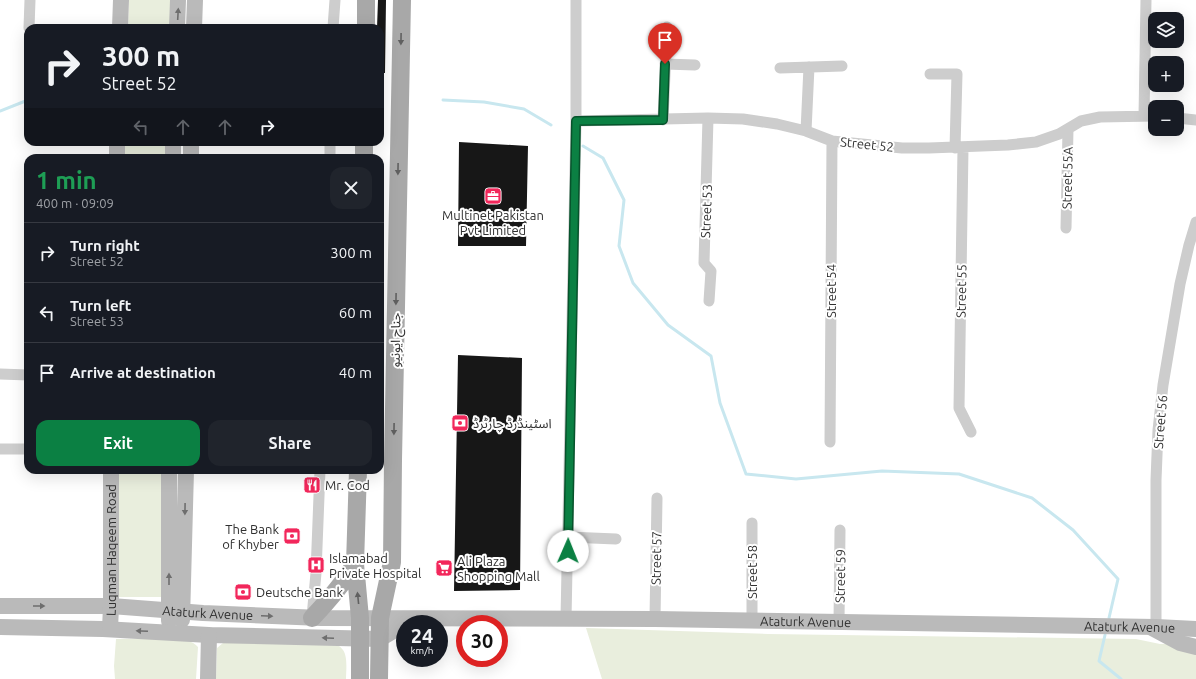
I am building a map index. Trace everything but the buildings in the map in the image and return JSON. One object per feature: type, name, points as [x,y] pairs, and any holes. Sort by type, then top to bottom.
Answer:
[{"type":"main road","points":[[366,0],[366,24]]},
{"type":"main road","name":"جناح ایونیو","points":[[380,679],[380,618],[392,562],[402,0]]},
{"type":"main road","points":[[358,474],[355,564],[360,618],[360,679]]},
{"type":"main road","points":[[312,618],[346,578],[355,564]]},
{"type":"street","points":[[29,24],[30,0]]},
{"type":"street","points":[[120,24],[121,0]]},
{"type":"street","points":[[177,24],[178,0]]},
{"type":"street","points":[[194,24],[195,0]]},
{"type":"street","points":[[333,24],[335,0]]},
{"type":"street","points":[[566,619],[576,121],[576,0]]},
{"type":"street","points":[[1146,0],[1149,100]]},
{"type":"street","points":[[663,120],[667,27]]},
{"type":"street","points":[[665,64],[695,64]]},
{"type":"street","points":[[780,68],[842,66]]},
{"type":"street","points":[[806,131],[809,67]]},
{"type":"street","name":"Street 55","points":[[930,74],[957,74],[959,148],[960,408],[971,432]]},
{"type":"street","name":"Street 52","points":[[576,121],[708,118],[743,119],[777,124],[806,131],[832,141],[902,148],[959,148],[1036,142],[1068,129],[1081,121],[1100,117],[1148,116]]},
{"type":"street","name":"Street 53","points":[[708,118],[704,263],[711,271],[709,301]]},
{"type":"street","points":[[1184,119],[1196,120]]},
{"type":"street","name":"Street 55A","points":[[1066,228],[1068,129]]},
{"type":"street","name":"Street 54","points":[[830,442],[832,141]]},
{"type":"street","name":"Street 56","points":[[1152,627],[1158,430],[1163,385],[1179,291],[1189,245],[1196,222]]},
{"type":"street","points":[[0,374],[24,375]]},
{"type":"street","points":[[0,450],[24,449]]},
{"type":"street","name":"Luqman Haqeem Road","points":[[110,629],[111,474]]},
{"type":"street","points":[[169,474],[175,632]]},
{"type":"street","points":[[175,610],[186,474]]},
{"type":"street","points":[[312,618],[316,573],[320,474]]},
{"type":"street","name":"Street 57","points":[[654,619],[657,498]]},
{"type":"street","name":"Street 58","points":[[752,523],[752,620]]},
{"type":"street","name":"Street 59","points":[[839,623],[840,530]]},
{"type":"street","points":[[568,537],[616,539]]},
{"type":"street","name":"Ataturk Avenue","points":[[0,606],[111,606],[203,613],[312,618],[380,618],[396,620]]},
{"type":"street","name":"Ataturk Avenue","points":[[448,621],[566,619],[752,620],[839,623],[1152,627],[1196,629]]},
{"type":"street","name":"Ataturk Avenue","points":[[0,627],[110,629],[209,634],[380,639]]},
{"type":"street","points":[[1152,627],[1180,643],[1196,647]]},
{"type":"street","points":[[380,639],[396,630]]},
{"type":"street","points":[[208,679],[209,634]]},
{"type":"green space","points":[[129,0],[175,0],[175,24],[128,24]]},
{"type":"green space","points":[[125,146],[174,146],[173,154],[125,154]]},
{"type":"green space","points":[[118,474],[170,474],[169,597],[115,597]]},
{"type":"green space","points":[[586,628],[768,634],[1136,639],[1160,644],[1196,644],[1196,679],[602,679]]},
{"type":"green space","points":[[177,638],[191,642],[198,647],[196,679],[115,679],[114,666],[116,639]]},
{"type":"green space","points":[[332,642],[341,647],[345,653],[346,679],[216,679],[217,648],[223,643]]},
{"type":"waterway","points":[[443,100],[484,102],[524,109],[551,125]]},
{"type":"waterway","points":[[0,111],[24,102]]},
{"type":"waterway","points":[[583,146],[603,158],[624,200],[619,246],[633,283],[668,325],[711,356],[720,403],[746,474],[796,479],[882,471],[959,474],[1032,498],[1073,530],[1118,579],[1109,618]]},
{"type":"waterway","points":[[1105,635],[1099,661],[1121,679]]},
{"type":"place","name":"Multinet Pakistan Pvt Limited","points":[[493,196]]},
{"type":"place","name":"اسٹینڈرڈ چارٹرڈ","points":[[460,423]]},
{"type":"place","name":"Mr. Cod","points":[[312,485]]},
{"type":"place","name":"The Bank of Khyber","points":[[292,536]]},
{"type":"place","name":"Islamabad Private Hospital","points":[[316,565]]},
{"type":"place","name":"Ali Plaza Shopping Mall","points":[[444,568]]},
{"type":"place","name":"Deutsche Bank","points":[[243,592]]},
{"type":"route","points":[[568,551],[576,121],[663,120],[665,64]]}]
